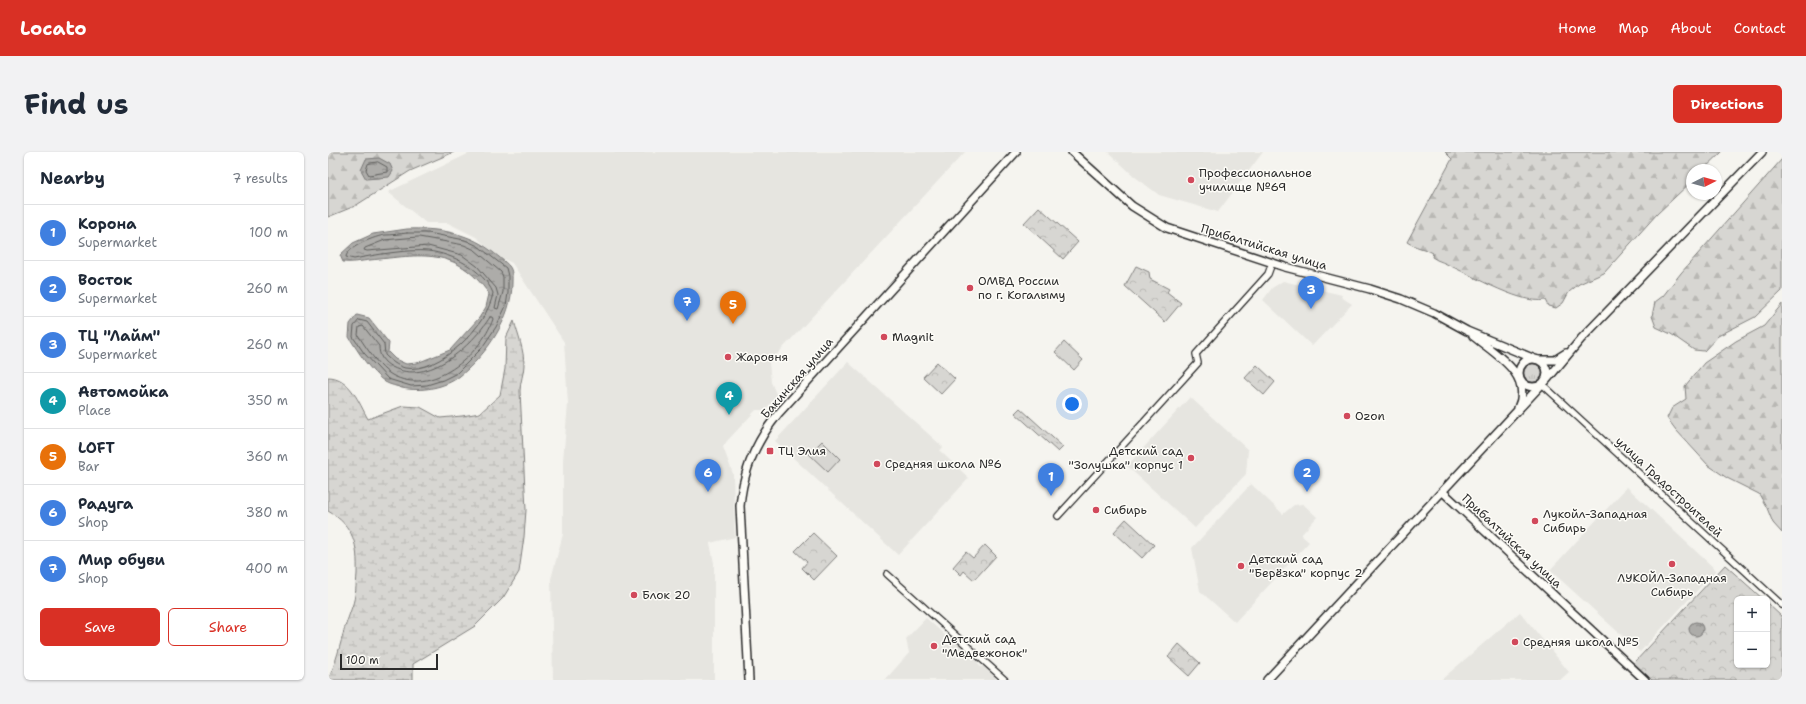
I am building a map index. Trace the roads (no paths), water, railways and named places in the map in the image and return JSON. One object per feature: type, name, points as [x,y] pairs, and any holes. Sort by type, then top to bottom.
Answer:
[{"type":"street","name":"Бакинская улица","points":[[749,680],[740,506],[744,478],[755,449],[778,414],[1016,152]]},
{"type":"street","name":"Прибалтийская улица","points":[[1072,152],[1132,206],[1154,221],[1182,233],[1272,263],[1402,299],[1434,313],[1481,340],[1520,378]]},
{"type":"street","points":[[1267,680],[1443,492],[1582,339],[1762,152]]},
{"type":"street","points":[[1058,516],[1198,363],[1196,354],[1268,274],[1272,263]]},
{"type":"street","points":[[1516,412],[1523,393],[1519,371],[1522,364],[1528,360],[1536,359],[1554,360],[1565,354],[1582,339]]},
{"type":"street","name":"Прибалтийская улица","points":[[1481,340],[1536,359]]},
{"type":"street","points":[[1520,378],[1523,384],[1529,387],[1536,387],[1543,383],[1547,376],[1547,369],[1543,363],[1536,359]]},
{"type":"street","name":"улица Градостроителей","points":[[1543,383],[1782,605]]},
{"type":"street","name":"Прибалтийская улица","points":[[1443,492],[1645,680]]},
{"type":"street","points":[[887,574],[1005,680]]},
{"type":"water","points":[[379,158],[390,164],[393,171],[389,177],[366,179],[361,170],[366,159]]},
{"type":"water","points":[[407,229],[440,230],[471,239],[481,244],[503,260],[510,268],[512,274],[511,296],[503,322],[480,357],[460,376],[447,384],[417,390],[402,388],[387,383],[374,373],[349,337],[350,324],[357,315],[369,318],[389,343],[388,352],[395,359],[406,364],[417,363],[450,350],[479,318],[486,307],[489,294],[477,279],[464,268],[450,261],[436,257],[405,256],[343,262],[340,255],[353,243],[373,234]]},
{"type":"water","points":[[1693,622],[1699,622],[1703,626],[1703,632],[1699,636],[1693,636],[1689,632],[1689,626]]},
{"type":"place","name":"Профессиональное училище №69","points":[[1191,180]]},
{"type":"place","name":"ОМВД России по г. Когалыму","points":[[970,288]]},
{"type":"place","name":"ТЦ \"Лайм\"","points":[[1311,309]]},
{"type":"place","name":"Мир обуви","points":[[687,321]]},
{"type":"place","name":"LOFT","points":[[733,324]]},
{"type":"place","name":"Magnit","points":[[884,337]]},
{"type":"place","name":"Жаровня","points":[[728,357]]},
{"type":"place","name":"Автомойка","points":[[729,415]]},
{"type":"place","name":"Ozon","points":[[1347,416]]},
{"type":"place","name":"ТЦ Элия","points":[[770,451]]},
{"type":"place","name":"Детский сад \"Золушка\" корпус 1","points":[[1191,458]]},
{"type":"place","name":"Средняя школа №6","points":[[877,464]]},
{"type":"place","name":"Радуга","points":[[708,492]]},
{"type":"place","name":"Восток","points":[[1307,492]]},
{"type":"place","name":"Корона","points":[[1051,496]]},
{"type":"place","name":"Сибирь","points":[[1096,510]]},
{"type":"place","name":"Лукойл-Западная Сибирь","points":[[1535,521]]},
{"type":"place","name":"ЛУКОЙЛ-Западная Сибирь","points":[[1672,564]]},
{"type":"place","name":"Детский сад \"Берёзка\" корпус 2","points":[[1241,566]]},
{"type":"place","name":"Блок 20","points":[[634,595]]},
{"type":"place","name":"Средняя школа №5","points":[[1515,642]]},
{"type":"place","name":"Детский сад \"Медвежонок\"","points":[[934,646]]}]
